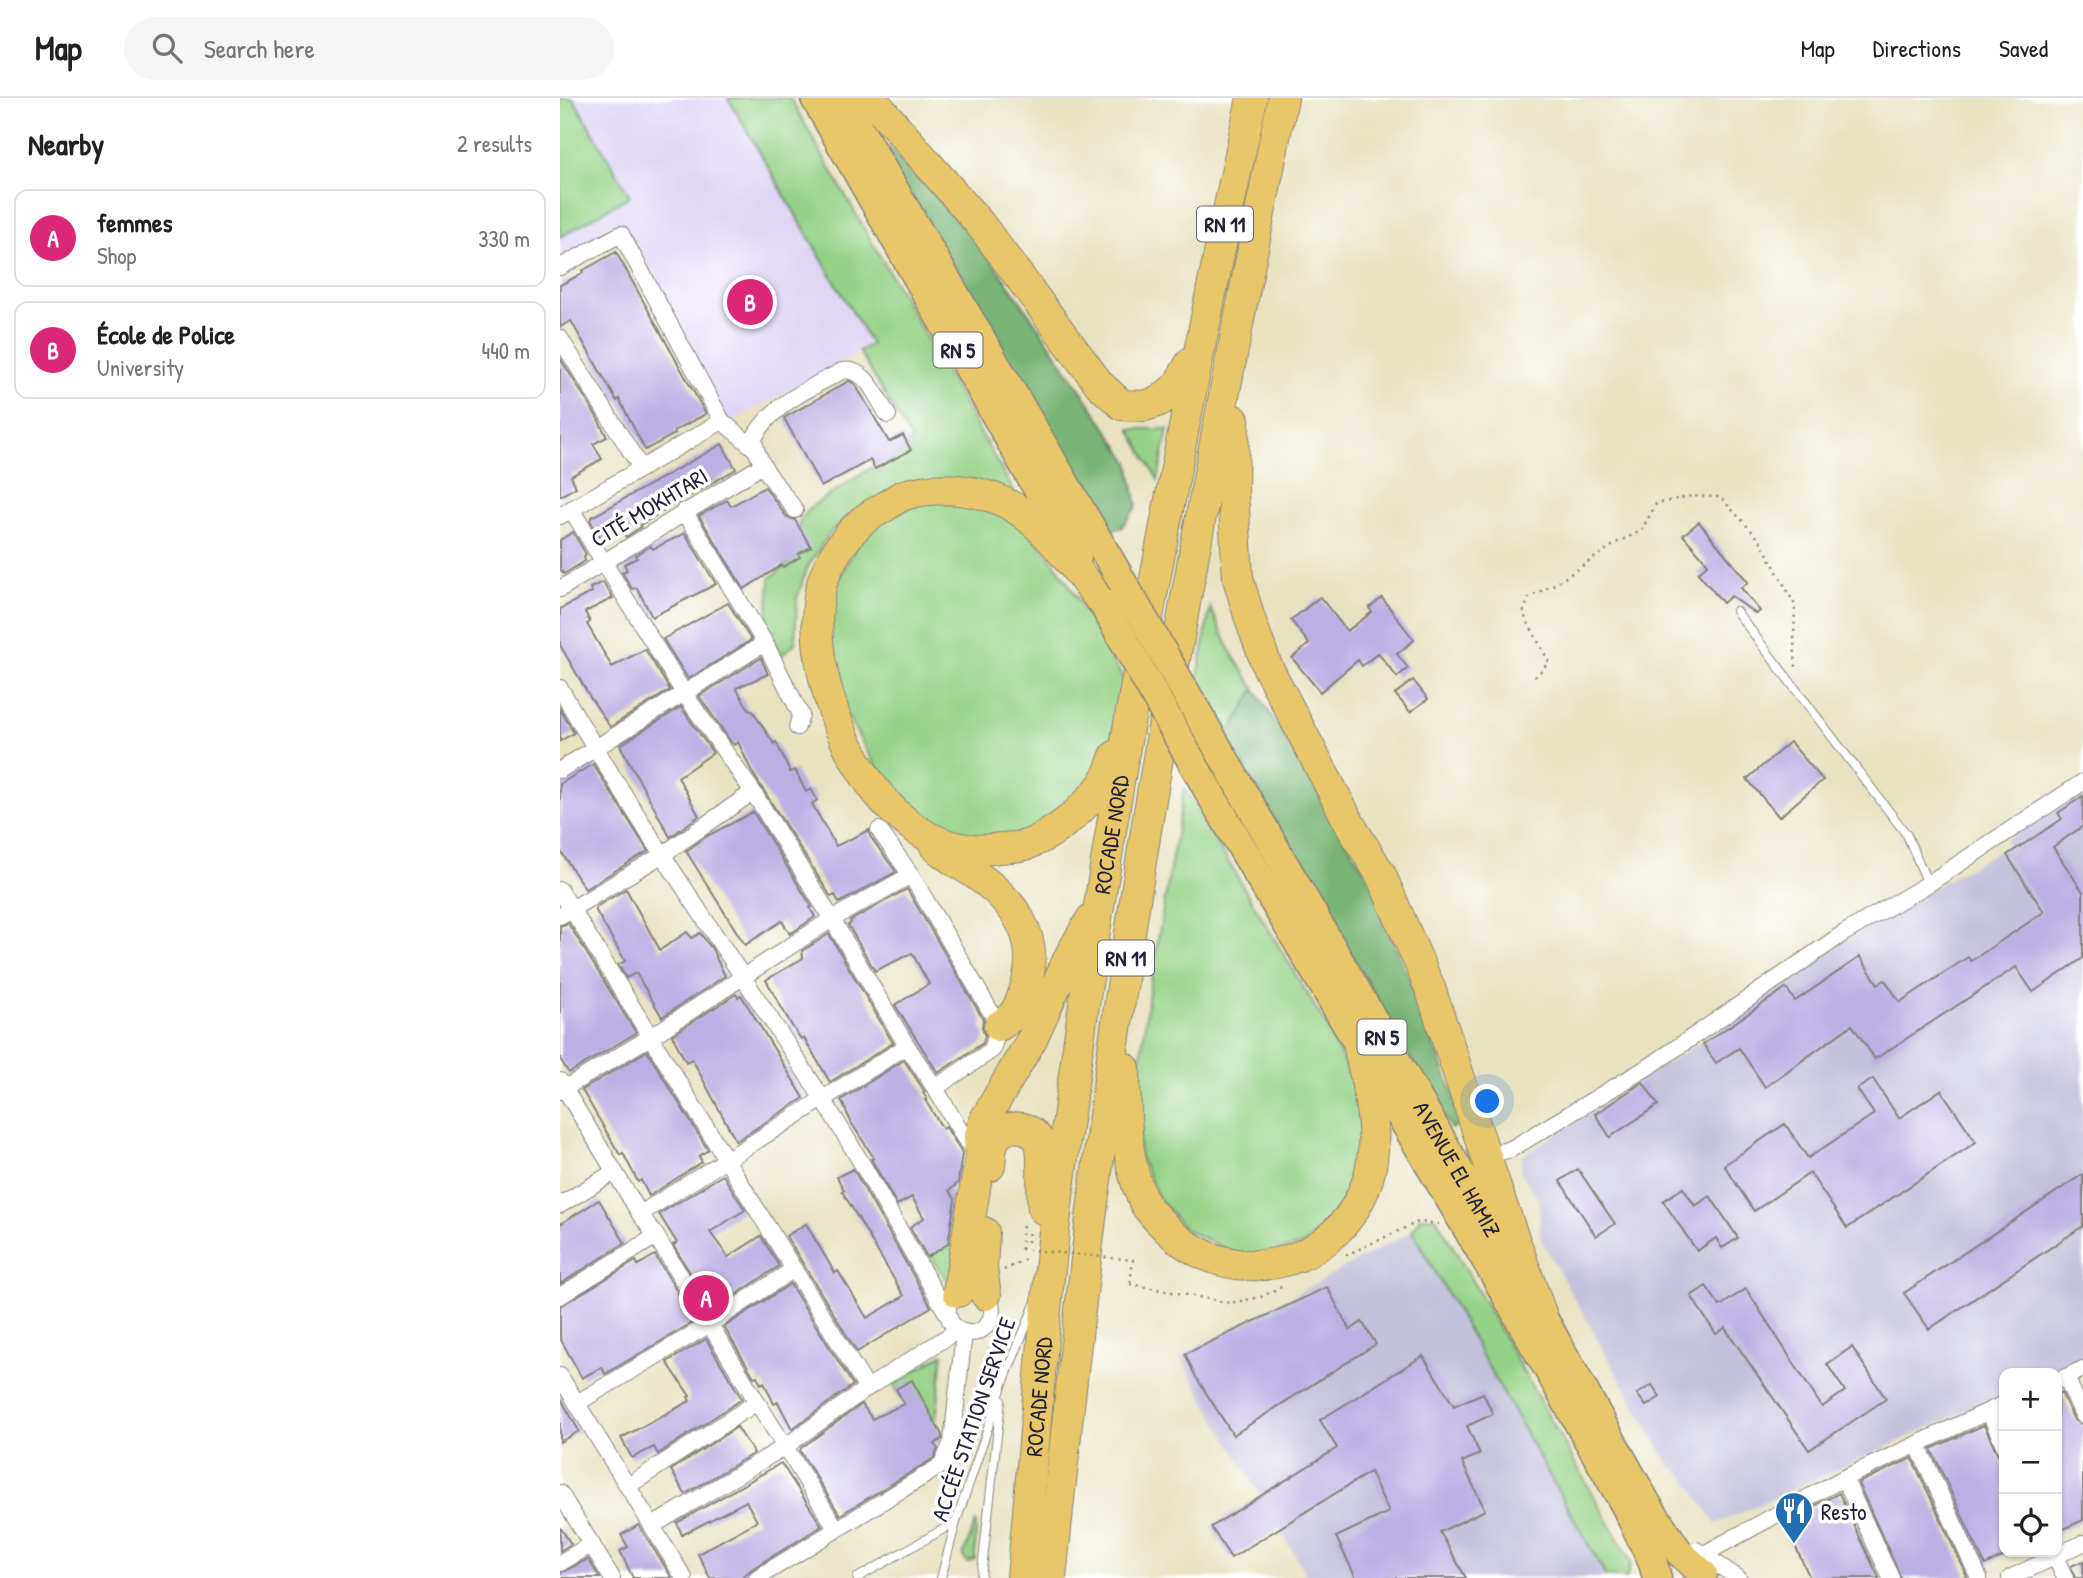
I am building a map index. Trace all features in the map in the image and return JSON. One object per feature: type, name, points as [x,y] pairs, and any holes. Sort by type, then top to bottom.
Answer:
[{"type":"highway","name":"RN 5","points":[[815,98],[1209,792],[1493,1272],[1625,1505],[1656,1574]]},
{"type":"highway","name":"AVENUE EL HAMIZ","points":[[841,98],[1223,757],[1647,1504],[1679,1552],[1705,1569]]},
{"type":"highway","points":[[871,98],[980,224],[1100,385],[1122,405],[1145,406],[1160,401],[1177,386],[1198,350]]},
{"type":"highway","name":"ROCADE NORD","points":[[1022,1578],[1049,1276],[1098,907],[1198,350],[1252,98]]},
{"type":"highway","name":"ROCADE NORD","points":[[1051,1578],[1075,1338],[1123,976],[1184,609],[1283,98]]},
{"type":"highway","points":[[1234,342],[1234,516],[1238,578],[1250,619],[1267,666],[1352,828],[1381,875],[1400,916],[1430,988],[1485,1156],[1542,1316]]},
{"type":"highway","points":[[999,1026],[1009,1020],[1019,1008],[1029,975],[1032,963],[1026,930],[1008,900],[975,874],[948,858],[876,792],[835,716],[822,676],[816,631],[820,589],[836,553],[860,522],[902,495],[947,488],[990,496],[1020,511],[1042,530],[1102,602]]},
{"type":"highway","points":[[922,832],[958,848],[980,850],[1027,845],[1074,816],[1104,783],[1130,724]]},
{"type":"highway","points":[[964,1300],[980,1158],[979,1138],[985,1119],[1032,1039],[1074,948],[1098,907]]},
{"type":"highway","points":[[1123,976],[1126,1125],[1133,1176],[1144,1203],[1166,1228],[1184,1245],[1224,1263],[1246,1266],[1281,1264],[1325,1242],[1349,1216],[1367,1180],[1374,1119],[1359,1048]]},
{"type":"highway","points":[[964,1300],[982,1259],[991,1149],[997,1136],[1008,1128],[1022,1127],[1029,1130],[1041,1147],[1041,1192],[1049,1276]]},
{"type":"highway","points":[[1656,1574],[1705,1569]]},
{"type":"street","points":[[560,267],[621,234],[722,421],[755,449]]},
{"type":"street","points":[[560,338],[641,468]]},
{"type":"street","points":[[795,510],[755,449],[754,438],[771,415],[785,402],[842,371],[851,369],[861,373],[888,415]]},
{"type":"street","points":[[722,421],[565,512],[604,561],[684,693],[753,792],[907,1046],[936,1088],[965,1139],[980,1158]]},
{"type":"street","name":"CITÉ MOKHTARI","points":[[560,589],[763,465]]},
{"type":"street","points":[[684,511],[765,643],[801,715],[797,727]]},
{"type":"street","points":[[560,770],[765,643]]},
{"type":"street","points":[[560,688],[662,855],[822,1098],[964,1300],[992,1308],[989,1322],[978,1332],[961,1331],[867,1388],[786,1446],[652,1526]]},
{"type":"street","points":[[1485,1156],[1511,1149],[1653,1064],[1844,933],[1928,884],[2083,782]]},
{"type":"street","points":[[566,912],[662,855],[753,792]]},
{"type":"street","points":[[879,830],[911,875],[999,1026],[992,1050],[936,1088]]},
{"type":"street","points":[[836,1528],[562,1087],[652,1036],[832,919],[911,875]]},
{"type":"street","points":[[560,890],[566,912],[652,1036],[867,1388]]},
{"type":"street","points":[[640,1214],[907,1046]]},
{"type":"street","points":[[560,1205],[614,1172]]},
{"type":"street","points":[[560,1296],[656,1236]]},
{"type":"street","points":[[577,1403],[710,1324],[794,1269]]},
{"type":"street","points":[[757,1578],[942,1465],[952,1441],[964,1300]]},
{"type":"street","points":[[2062,1379],[2083,1369]]},
{"type":"street","points":[[560,1376],[684,1578]]},
{"type":"street","points":[[2062,1381],[2083,1415]]},
{"type":"street","points":[[628,1486],[757,1402]]},
{"type":"street","points":[[1705,1569],[1844,1478],[1999,1406]]},
{"type":"street","points":[[1989,1411],[1999,1434]]},
{"type":"street","points":[[1917,1444],[1979,1578]]},
{"type":"street","points":[[1844,1478],[1891,1578]]},
{"type":"street","points":[[560,1493],[612,1578]]},
{"type":"street","points":[[2062,1551],[2083,1543]]},
{"type":"street","points":[[560,1563],[592,1544]]},
{"type":"street","points":[[2010,1578],[2048,1557]]},
{"type":"street","points":[[2055,1557],[2065,1578]]},
{"type":"street","points":[[1705,1569],[1738,1578]]},
{"type":"lane","points":[[1736,611],[1907,835],[1928,884]]},
{"type":"lane","name":"ACCÉE STATION SERVICE","points":[[941,1578],[956,1522],[1003,1383],[1019,1339],[1049,1276]]},
{"type":"lane","points":[[981,1578],[1003,1383]]},
{"type":"lane","points":[[857,1578],[956,1522]]},
{"type":"path","points":[[1535,677],[1549,662],[1523,613],[1530,598],[1618,542],[1642,531],[1656,504],[1691,496],[1720,497],[1760,540],[1795,605],[1794,641],[1798,692]]},
{"type":"path","points":[[1347,1255],[1418,1222],[1440,1224]]},
{"type":"path","points":[[1021,1249],[1133,1260],[1130,1284],[1230,1303],[1261,1297],[1288,1284]]},
{"type":"shaded area","points":[[560,98],[728,98],[871,345],[727,424],[611,229],[560,259]]},
{"type":"shaded area","points":[[2083,788],[2083,1359],[2062,1368],[1999,1368],[1999,1396],[1716,1524],[1686,1478],[1668,1463],[1540,1238],[1539,1201],[1520,1171],[1522,1156],[1766,1000],[1765,993],[1865,927],[2007,846],[2005,841]]},
{"type":"shaded area","points":[[1412,1231],[1606,1576],[1603,1578],[1308,1578],[1180,1357]]},
{"type":"green space","points":[[560,98],[573,98],[630,196],[560,237]]},
{"type":"green space","points":[[728,98],[790,98],[1018,499],[869,502],[832,530],[807,568],[797,598],[795,643],[782,655],[767,627],[770,578],[795,555],[799,542],[799,522],[811,507],[912,441],[859,351],[871,344]]},
{"type":"green space","points":[[889,147],[979,243],[1129,462],[1137,506],[1121,528],[1105,530],[886,159]]},
{"type":"green space","points":[[1130,429],[1168,429],[1158,480]]},
{"type":"green space","points":[[965,501],[1001,512],[1021,526],[1039,544],[1086,612],[1124,680],[1103,767],[1044,829],[987,840],[936,828],[893,796],[846,714],[827,634],[832,590],[862,537],[884,519],[922,502]]},
{"type":"green space","points":[[1210,608],[1232,654],[1255,689],[1230,731],[1198,677]]},
{"type":"green space","points":[[1255,689],[1370,880],[1464,1121],[1451,1129],[1227,737]]},
{"type":"green space","points":[[1184,788],[1332,1035],[1353,1086],[1366,1128],[1351,1199],[1303,1245],[1245,1258],[1184,1229],[1158,1197],[1140,1157],[1136,1096],[1149,992]]},
{"type":"green space","points":[[1420,1217],[1436,1217],[1631,1562],[1627,1578],[1606,1576],[1412,1231]]},
{"type":"green space","points":[[963,1229],[952,1286],[927,1252]]},
{"type":"green space","points":[[943,1354],[933,1450],[893,1384]]},
{"type":"green space","points":[[976,1521],[975,1559],[967,1562],[963,1556]]},
{"type":"building","points":[[616,252],[706,414],[645,450],[619,399],[617,401],[571,321],[560,327],[560,285]]},
{"type":"building","points":[[560,358],[607,437],[593,444],[602,459],[571,476],[576,487],[560,496]]},
{"type":"building","points":[[849,381],[855,384],[889,442],[903,435],[911,450],[875,469],[870,460],[821,487],[784,418]]},
{"type":"building","points":[[722,444],[736,469],[640,525],[641,527],[626,537],[622,530],[603,541],[590,520],[592,517]]},
{"type":"building","points":[[765,487],[786,516],[795,520],[811,547],[798,554],[800,557],[744,589],[699,516],[727,500],[731,506]]},
{"type":"building","points":[[1699,522],[1748,582],[1741,588],[1760,611],[1756,614],[1731,596],[1723,603],[1698,573],[1708,564],[1683,535]]},
{"type":"building","points":[[573,532],[586,554],[585,561],[564,574],[560,569],[560,540]]},
{"type":"building","points":[[685,533],[716,584],[652,617],[637,588],[632,589],[622,572],[627,570],[624,564],[637,558],[636,555],[651,546],[653,549]]},
{"type":"building","points":[[603,582],[613,598],[585,612],[590,622],[587,624],[612,667],[645,649],[670,690],[610,727],[560,645],[560,609],[592,592],[590,588]]},
{"type":"building","points":[[1320,597],[1347,631],[1372,612],[1369,608],[1382,598],[1414,640],[1397,654],[1408,668],[1397,677],[1378,653],[1362,666],[1358,660],[1320,692],[1292,658],[1309,644],[1291,620]]},
{"type":"building","points":[[728,603],[751,640],[688,679],[663,639]]},
{"type":"building","points":[[761,658],[768,674],[736,688],[750,711],[752,710],[774,744],[776,742],[790,772],[795,770],[806,792],[811,789],[817,800],[812,804],[836,846],[869,830],[870,836],[896,872],[839,903],[835,895],[831,897],[752,772],[738,742],[734,745],[731,742],[699,696]]},
{"type":"building","points":[[1413,680],[1428,699],[1410,712],[1395,694]]},
{"type":"building","points":[[681,707],[713,753],[678,777],[699,816],[670,837],[620,745]]},
{"type":"building","points":[[560,709],[574,733],[560,741]]},
{"type":"building","points":[[1790,742],[1823,780],[1779,817],[1747,779]]},
{"type":"building","points":[[593,764],[648,851],[585,889],[560,850],[560,784]]},
{"type":"building","points":[[2083,796],[2083,826],[2053,847],[2083,892],[2083,958],[2033,992],[2016,967],[1875,1059],[1852,1025],[1765,1087],[1739,1048],[1716,1063],[1703,1044],[1786,988],[1795,1001],[1860,957],[1878,984],[1885,980],[1900,1002],[1968,957],[1971,961],[2044,912],[2007,855],[2062,819],[2058,813]]},
{"type":"building","points":[[753,812],[812,907],[810,908],[815,917],[790,934],[782,921],[745,945],[686,851],[709,835]]},
{"type":"building","points":[[626,889],[660,950],[687,932],[692,938],[700,933],[712,949],[725,976],[662,1017],[636,973],[626,978],[618,965],[625,961],[596,911],[596,907]]},
{"type":"building","points":[[907,889],[983,1019],[983,1043],[938,1073],[895,1005],[929,984],[912,953],[875,971],[848,925],[850,921]]},
{"type":"building","points":[[568,923],[636,1033],[569,1073],[560,1059],[560,926]]},
{"type":"building","points":[[829,934],[893,1043],[830,1082],[804,1038],[801,1039],[792,1026],[766,980],[803,958],[802,951]]},
{"type":"building","points":[[736,994],[738,997],[741,995],[804,1098],[736,1141],[692,1059],[686,1062],[672,1035]]},
{"type":"building","points":[[647,1051],[708,1150],[699,1156],[702,1162],[649,1196],[641,1180],[638,1182],[623,1153],[620,1155],[582,1090]]},
{"type":"building","points":[[904,1060],[925,1092],[925,1100],[943,1129],[946,1127],[962,1153],[958,1183],[949,1191],[955,1199],[948,1244],[927,1257],[910,1227],[924,1218],[912,1197],[897,1205],[841,1100]]},
{"type":"building","points":[[1873,1079],[1899,1118],[1941,1090],[1976,1142],[1847,1228],[1810,1173],[1754,1211],[1724,1165],[1785,1124],[1808,1158],[1874,1114],[1857,1089]]},
{"type":"building","points":[[1643,1082],[1658,1105],[1610,1137],[1595,1114]]},
{"type":"building","points":[[853,1169],[931,1307],[857,1352],[786,1236],[806,1224],[835,1273],[838,1271],[867,1318],[904,1296],[842,1191],[844,1190],[837,1177]]},
{"type":"building","points":[[1578,1169],[1615,1224],[1596,1236],[1560,1181]]},
{"type":"building","points":[[2083,1174],[2083,1226],[1929,1329],[1904,1293]]},
{"type":"building","points":[[723,1175],[745,1210],[710,1232],[728,1257],[761,1236],[779,1266],[728,1300],[723,1291],[707,1300],[673,1245],[677,1243],[659,1214]]},
{"type":"building","points":[[1683,1188],[1695,1206],[1710,1196],[1738,1238],[1722,1248],[1716,1238],[1697,1251],[1663,1201]]},
{"type":"building","points":[[599,1200],[625,1243],[560,1284],[560,1224]]},
{"type":"building","points":[[655,1255],[695,1321],[605,1374],[602,1367],[582,1378],[560,1338],[560,1306],[636,1261],[638,1265]]},
{"type":"building","points":[[790,1284],[853,1385],[792,1429],[778,1402],[774,1404],[764,1382],[761,1384],[757,1376],[754,1377],[724,1327]]},
{"type":"building","points":[[1706,1286],[1720,1306],[1746,1289],[1822,1407],[1845,1391],[1827,1364],[1852,1347],[1886,1399],[1809,1450],[1725,1328],[1716,1334],[1691,1296]]},
{"type":"building","points":[[1327,1287],[1350,1330],[1362,1322],[1376,1344],[1233,1435],[1196,1377],[1185,1354]]},
{"type":"building","points":[[706,1339],[742,1399],[658,1454],[654,1447],[632,1458],[621,1438],[690,1401],[690,1396],[667,1362]]},
{"type":"building","points":[[1423,1356],[1454,1406],[1483,1393],[1493,1414],[1467,1426],[1480,1454],[1462,1462],[1485,1510],[1440,1532],[1466,1578],[1356,1578],[1336,1537],[1389,1512],[1370,1472],[1231,1558],[1211,1527],[1337,1448],[1320,1420]]},
{"type":"building","points":[[912,1380],[942,1435],[942,1439],[935,1444],[938,1449],[934,1458],[840,1515],[800,1451],[801,1448],[862,1404],[872,1419],[904,1404],[896,1389]]},
{"type":"building","points":[[1652,1385],[1660,1397],[1646,1406],[1637,1394]]},
{"type":"building","points":[[2062,1394],[2074,1420],[2083,1425],[2083,1520],[2062,1530]]},
{"type":"building","points":[[560,1397],[579,1431],[560,1442]]},
{"type":"building","points":[[1984,1425],[1999,1456],[1999,1557],[2002,1557],[1985,1565],[1931,1449]]},
{"type":"building","points":[[737,1427],[754,1453],[685,1494],[671,1470]]},
{"type":"building","points":[[1912,1458],[1967,1578],[1901,1578],[1858,1483]]},
{"type":"building","points":[[781,1463],[822,1526],[741,1578],[710,1578],[698,1554],[757,1521],[746,1501],[682,1535],[677,1523]]},
{"type":"building","points":[[1839,1493],[1879,1578],[1810,1578],[1784,1522]]},
{"type":"building","points":[[639,1525],[672,1578],[633,1578],[620,1551],[628,1547],[621,1535]]},
{"type":"building","points":[[560,1527],[571,1544],[560,1551]]},
{"type":"building","points":[[588,1559],[600,1578],[560,1578],[560,1573]]},
{"type":"building","points":[[2083,1561],[2083,1578],[2075,1578],[2071,1566]]},
{"type":"place","name":"École de Police","points":[[750,302]]},
{"type":"place","name":"femmes","points":[[706,1298]]},
{"type":"place","name":"Resto","points":[[1794,1545]]}]
